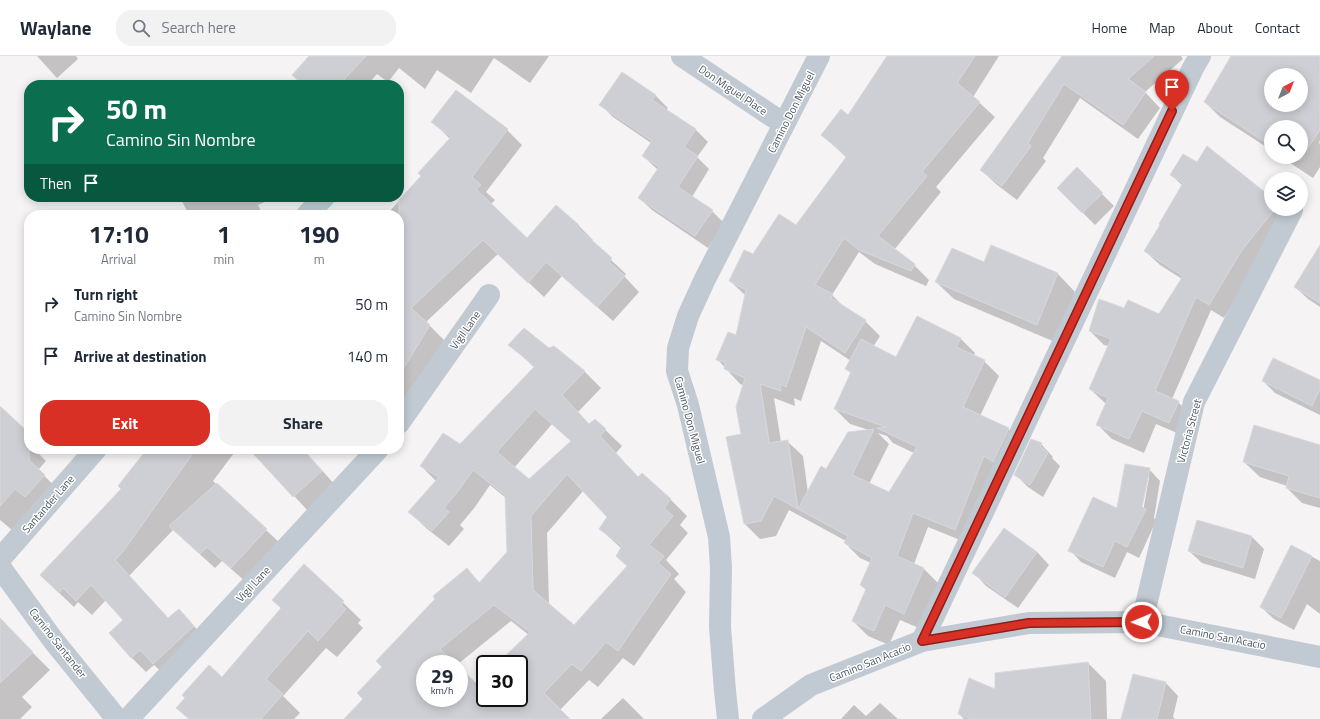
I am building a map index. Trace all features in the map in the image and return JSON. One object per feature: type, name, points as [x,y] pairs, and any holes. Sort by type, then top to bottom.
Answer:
[{"type":"street","name":"Don Miguel Place","points":[[682,56],[784,124]]},
{"type":"street","name":"Camino Don Miguel","points":[[728,719],[720,627],[720,537],[688,405],[677,371],[678,348],[691,310],[819,56]]},
{"type":"street","points":[[922,641],[1182,89],[1200,56]]},
{"type":"street","points":[[312,210],[319,202]]},
{"type":"street","name":"Victoria Street","points":[[1142,622],[1194,402],[1289,216]]},
{"type":"street","name":"Vigil Lane","points":[[404,416],[489,295]]},
{"type":"street","name":"Santander Lane","points":[[0,559],[92,454]]},
{"type":"street","name":"Vigil Lane","points":[[128,719],[373,454]]},
{"type":"street","name":"Camino Santander","points":[[0,567],[53,640],[117,719]]},
{"type":"street","name":"Camino San Acacio","points":[[762,719],[811,685],[922,641],[1029,623],[1142,622],[1320,657]]},
{"type":"building","points":[[309,56],[366,56],[344,80],[298,80],[292,75]]},
{"type":"building","points":[[887,56],[975,56],[957,83],[980,102],[922,172],[927,176],[878,236],[915,264],[911,271],[859,250],[844,238],[815,285],[833,294],[831,298],[866,320],[845,353],[806,327],[786,387],[780,384],[781,391],[760,384],[769,441],[768,443],[788,440],[798,509],[774,496],[761,521],[744,524],[726,437],[741,434],[736,407],[745,378],[724,369],[725,362],[716,360],[728,332],[736,335],[746,290],[729,281],[744,250],[753,254],[779,214],[796,225],[847,156],[821,135],[841,109],[848,115]]},
{"type":"building","points":[[1062,56],[1154,56],[1128,79],[1146,92],[1123,125],[1064,84],[1028,143],[1031,146],[1002,186],[980,170]]},
{"type":"building","points":[[1231,56],[1320,56],[1320,130],[1308,148],[1308,120],[1264,120],[1264,141],[1204,102]]},
{"type":"building","points":[[622,72],[656,95],[652,100],[696,129],[684,147],[698,156],[678,187],[713,210],[695,236],[638,198],[659,167],[642,156],[652,141],[599,105]]},
{"type":"building","points":[[456,90],[508,129],[472,177],[481,185],[476,189],[527,238],[556,205],[579,225],[577,227],[612,258],[609,262],[625,276],[597,307],[546,262],[528,283],[483,240],[411,308],[430,325],[404,368],[404,210],[399,210],[399,202],[404,202],[404,195],[421,176],[418,173],[451,137],[431,122]]},
{"type":"building","points":[[1207,146],[1264,191],[1264,216],[1269,216],[1242,250],[1209,305],[1196,297],[1155,391],[1179,401],[1169,423],[1142,411],[1129,439],[1096,425],[1108,398],[1089,389],[1111,339],[1089,331],[1099,299],[1124,308],[1128,300],[1159,314],[1183,276],[1144,251],[1183,183],[1170,175],[1183,154],[1197,162]]},
{"type":"building","points":[[1077,167],[1103,193],[1082,213],[1057,188]]},
{"type":"building","points":[[991,245],[1058,273],[1037,325],[935,282],[952,248],[984,262]]},
{"type":"building","points":[[1320,245],[1320,303],[1294,287]]},
{"type":"building","points":[[917,316],[961,338],[956,347],[985,360],[963,407],[1009,428],[993,462],[984,456],[955,530],[913,513],[897,556],[924,568],[904,614],[885,605],[874,631],[852,621],[866,589],[860,585],[872,558],[844,543],[848,536],[798,509],[821,466],[826,469],[848,432],[874,429],[852,475],[889,492],[917,447],[877,428],[886,427],[834,409],[851,372],[845,369],[861,339],[896,357]]},
{"type":"building","points":[[524,328],[549,348],[554,346],[585,371],[562,395],[589,424],[595,419],[606,429],[600,436],[638,477],[642,473],[671,499],[664,508],[673,516],[649,545],[664,556],[658,563],[671,574],[618,651],[606,642],[581,671],[572,664],[544,693],[570,719],[344,719],[363,699],[357,693],[382,667],[376,661],[435,599],[433,596],[467,568],[479,583],[507,552],[505,495],[473,470],[444,508],[449,512],[432,531],[408,512],[439,477],[420,466],[443,433],[460,444],[535,366],[508,345]],"holes":[[[535,409],[571,441],[529,479],[497,452]],[[567,474],[607,517],[599,529],[622,546],[616,556],[627,566],[574,625],[533,590],[531,516]],[[494,605],[530,632],[506,655],[528,655],[528,707],[476,707],[476,683],[468,676],[468,707],[416,707],[416,655],[446,655],[440,649]]]},
{"type":"building","points":[[1273,358],[1320,380],[1320,389],[1312,406],[1262,381]]},
{"type":"building","points":[[0,406],[24,428],[24,454],[29,454],[29,460],[45,475],[25,497],[15,489],[0,506]]},
{"type":"building","points":[[1254,425],[1320,445],[1320,498],[1286,488],[1289,476],[1243,462]]},
{"type":"building","points":[[1031,439],[1042,443],[1040,446],[1048,453],[1030,485],[1014,475]]},
{"type":"building","points":[[143,454],[192,454],[122,553],[115,560],[168,618],[179,609],[194,626],[153,664],[140,650],[131,658],[109,633],[123,620],[91,585],[76,601],[63,588],[59,593],[40,575],[121,489],[118,486]]},
{"type":"building","points":[[254,454],[307,454],[322,471],[293,497]]},
{"type":"building","points":[[1125,464],[1150,468],[1142,507],[1146,509],[1127,547],[1115,541],[1103,567],[1068,551],[1093,497],[1117,508]]},
{"type":"building","points":[[217,483],[267,529],[231,568],[207,547],[200,554],[169,526]]},
{"type":"building","points":[[1197,520],[1252,536],[1243,568],[1188,551]]},
{"type":"building","points":[[1004,528],[1037,552],[1005,597],[972,573]]},
{"type":"building","points":[[1291,545],[1312,556],[1281,618],[1260,607]]},
{"type":"building","points":[[304,564],[344,601],[341,605],[346,609],[318,641],[308,631],[266,679],[283,694],[261,719],[189,719],[176,708],[185,698],[182,695],[209,665],[222,677],[281,608],[272,600]]},
{"type":"building","points":[[0,618],[33,652],[0,683]]},
{"type":"building","points":[[1088,662],[1091,719],[971,719],[958,714],[969,678],[995,689],[995,673]]},
{"type":"building","points":[[1133,674],[1166,682],[1157,719],[1121,719]]},
{"type":"route","points":[[1142,622],[1029,623],[922,641],[1172,111]]}]
